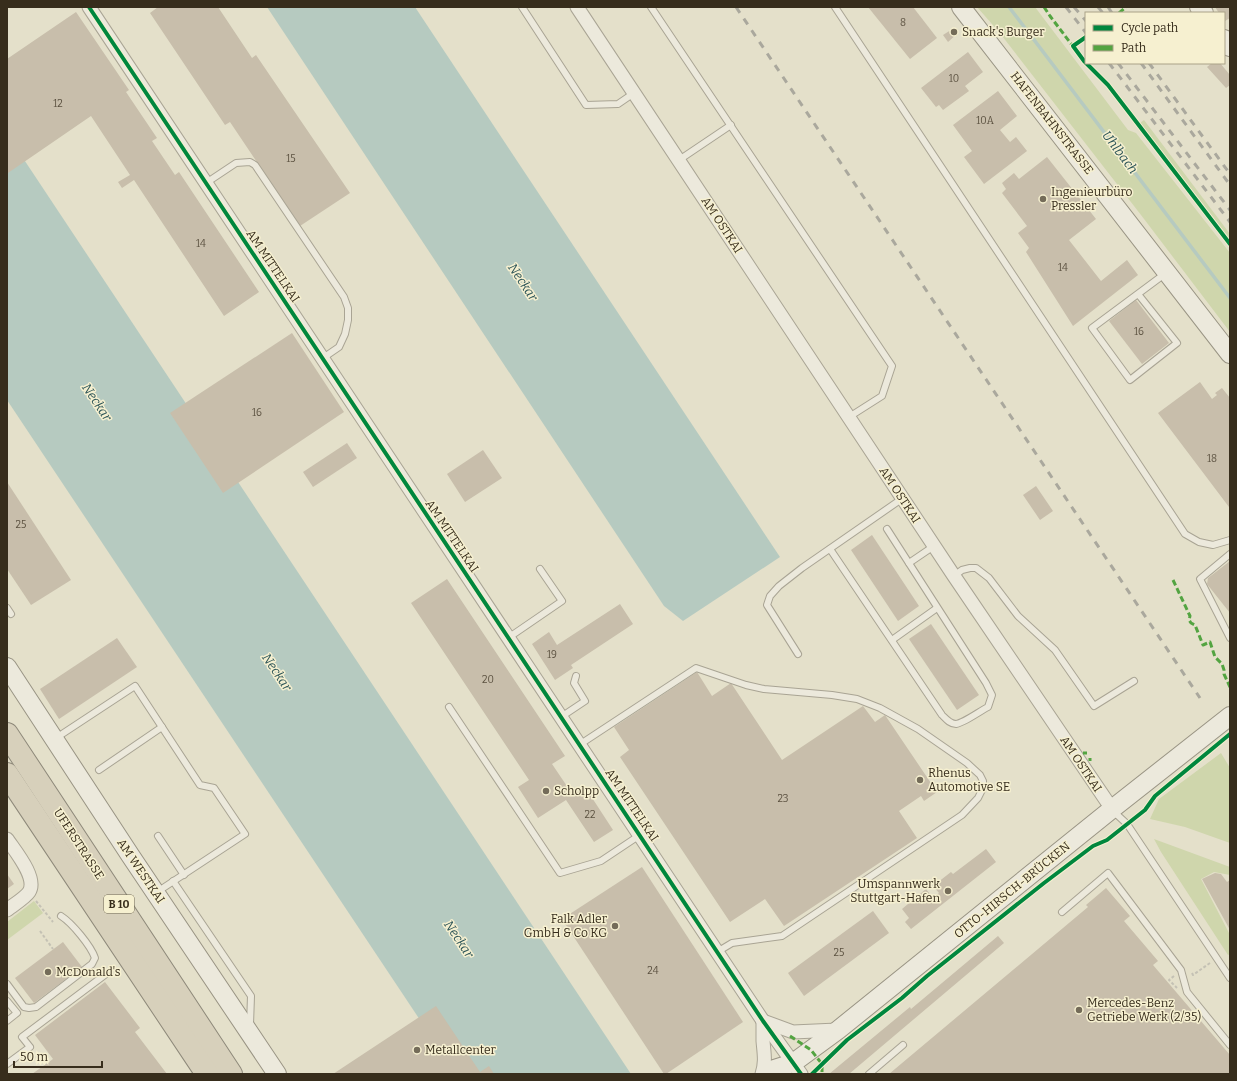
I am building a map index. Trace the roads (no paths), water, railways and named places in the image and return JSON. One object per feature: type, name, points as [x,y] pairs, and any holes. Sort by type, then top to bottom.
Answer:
[{"type":"highway","name":"UFERSTRASSE","points":[[7,734],[231,1074]]},
{"type":"highway","name":"UFERSTRASSE","points":[[7,774],[195,1065],[207,1074]]},
{"type":"main road","name":"HAFENBAHNSTRASSE","points":[[961,7],[1230,354]]},
{"type":"main road","name":"AM WESTKAI","points":[[7,667],[277,1074]]},
{"type":"main road","name":"OTTO-HIRSCH-BRÜCKEN","points":[[766,1074],[771,1070],[794,1070],[838,1030],[1230,716]]},
{"type":"street","name":"AM MITTELKAI","points":[[89,7],[640,835],[794,1070]]},
{"type":"street","name":"AM OSTKAI","points":[[578,7],[902,498],[1112,810]]},
{"type":"street","points":[[7,839],[31,877],[32,885],[29,892],[7,910]]},
{"type":"street","points":[[762,1074],[765,1055],[763,1043],[763,1021],[793,1032],[838,1030]]},
{"type":"lane","points":[[522,7],[586,105],[618,104],[634,93]]},
{"type":"lane","points":[[651,7],[892,366],[882,396],[849,417]]},
{"type":"lane","points":[[835,7],[1185,534],[1199,542],[1213,545],[1230,540]]},
{"type":"lane","points":[[679,160],[731,125]]},
{"type":"lane","points":[[206,183],[236,163],[250,162],[260,171],[344,297],[348,308],[348,320],[345,334],[339,347],[323,358]]},
{"type":"lane","points":[[1138,294],[1177,344],[1130,380],[1092,328],[1167,272]]},
{"type":"lane","points":[[798,654],[768,605],[770,596],[779,586],[796,572],[902,498]]},
{"type":"lane","points":[[830,549],[942,716],[949,722],[956,724],[988,707],[992,695],[986,683],[887,529]]},
{"type":"lane","points":[[909,563],[934,546]]},
{"type":"lane","points":[[1230,554],[1200,579],[1230,638]]},
{"type":"lane","points":[[954,576],[962,570],[976,568],[989,578],[1018,616],[1055,650],[1094,706],[1134,680]]},
{"type":"lane","points":[[508,638],[562,601],[540,569]]},
{"type":"lane","points":[[7,608],[11,614]]},
{"type":"lane","points":[[892,640],[937,608]]},
{"type":"lane","points":[[579,745],[696,668],[746,685],[764,689],[832,695],[880,708],[918,729],[968,763],[980,775],[983,781],[983,788],[978,798],[962,814],[782,936],[732,943],[717,952]]},
{"type":"lane","points":[[561,717],[585,701],[574,683],[576,676]]},
{"type":"lane","points":[[54,739],[135,686],[200,785],[214,788],[245,834],[156,893]]},
{"type":"lane","points":[[449,707],[560,873],[601,861],[640,835]]},
{"type":"lane","points":[[99,770],[162,727]]},
{"type":"lane","name":"AM OSTKAI","points":[[1112,810],[1127,824],[1230,978]]},
{"type":"lane","points":[[158,836],[184,875]]},
{"type":"lane","points":[[1062,912],[1108,874],[1181,970],[1187,992],[1230,1045]]},
{"type":"lane","points":[[173,882],[250,996],[249,1032]]},
{"type":"lane","points":[[7,984],[24,1007],[36,1007],[92,964],[95,958],[92,952],[68,920],[62,916]]},
{"type":"lane","points":[[7,1064],[30,1047],[22,1037],[106,974]]},
{"type":"lane","points":[[7,1000],[17,1013],[7,1021]]},
{"type":"lane","points":[[869,1074],[903,1045]]},
{"type":"water","name":"Neckar","points":[[267,7],[415,7],[780,557],[683,621],[664,606]]},
{"type":"water","name":"Neckar","points":[[7,134],[631,1074],[456,1074],[7,400]]},
{"type":"waterway","name":"Uhlbach","points":[[1009,7],[1230,298]]},
{"type":"railway","points":[[736,7],[1200,698]]},
{"type":"railway","points":[[1066,7],[1085,32]]},
{"type":"railway","points":[[1074,7],[1085,20]]},
{"type":"railway","points":[[1098,7],[1102,12]]},
{"type":"railway","points":[[1108,7],[1111,12]]},
{"type":"railway","points":[[1110,64],[1230,222]]},
{"type":"railway","points":[[1119,64],[1230,210]]},
{"type":"railway","points":[[1142,64],[1230,185]]},
{"type":"railway","points":[[1150,64],[1230,174]]},
{"type":"place","name":"Snack's Burger","points":[[954,32]]},
{"type":"place","name":"Ingenieurbüro Pressler","points":[[1043,199]]},
{"type":"place","name":"Rhenus Automotive SE","points":[[920,780]]},
{"type":"place","name":"Scholpp","points":[[546,791]]},
{"type":"place","name":"Umspannwerk Stuttgart-Hafen","points":[[948,891]]},
{"type":"place","name":"Falk Adler GmbH & Co KG","points":[[615,926]]},
{"type":"place","name":"McDonald's","points":[[48,972]]},
{"type":"place","name":"Mercedes-Benz Getriebe Werk (2/35)","points":[[1079,1010]]},
{"type":"place","name":"Metallcenter","points":[[417,1050]]}]
